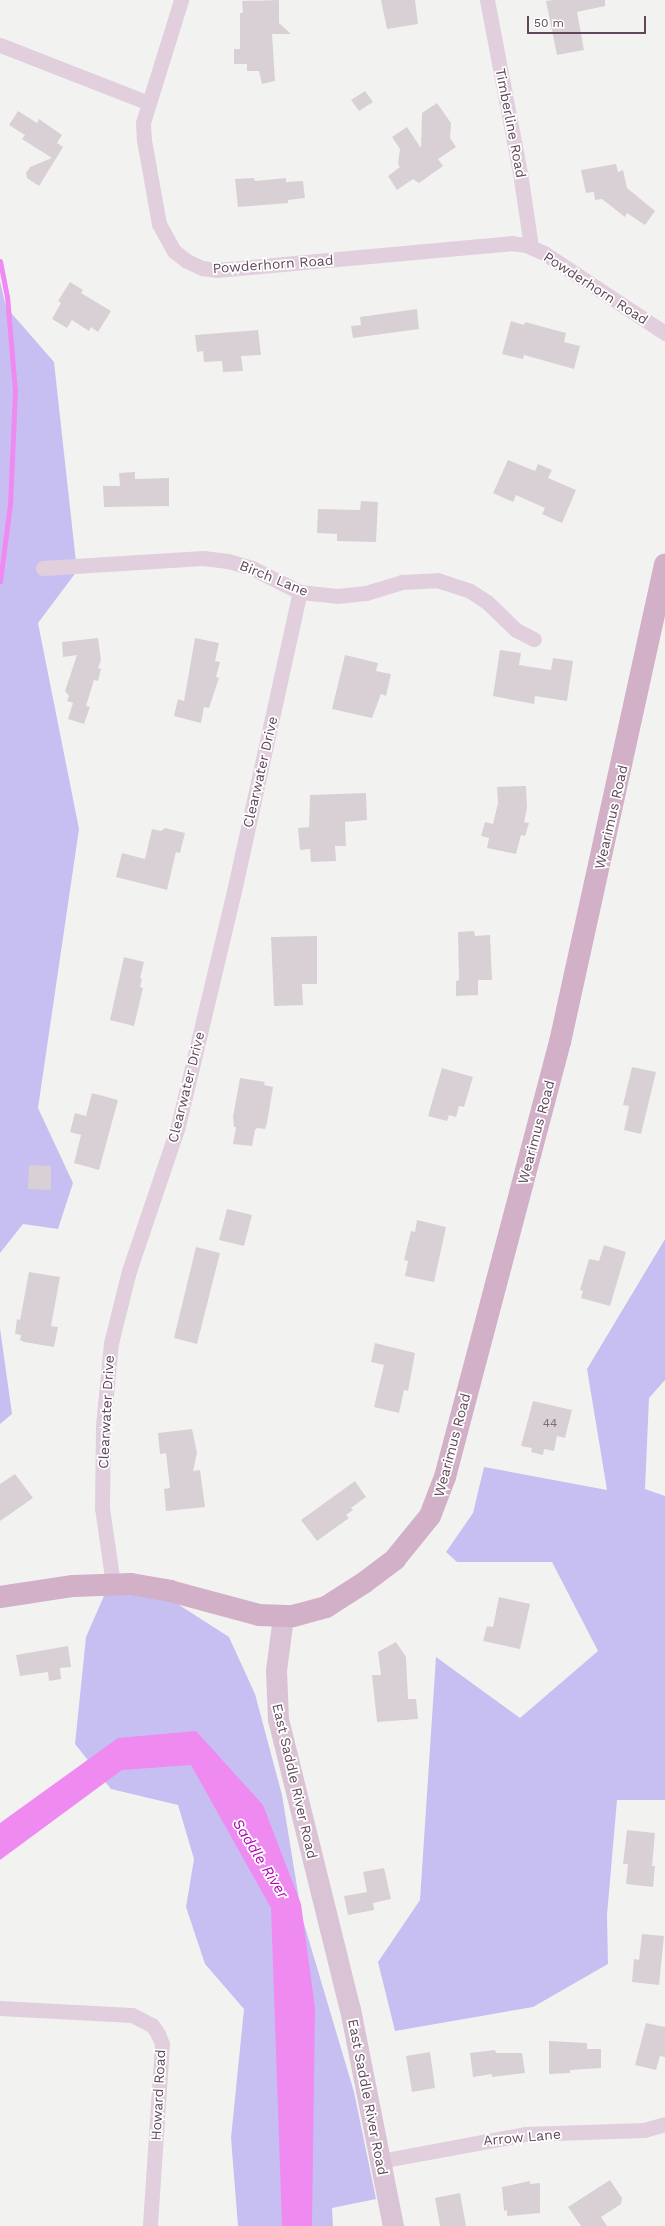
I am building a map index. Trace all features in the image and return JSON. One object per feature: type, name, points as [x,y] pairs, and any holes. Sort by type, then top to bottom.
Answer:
[{"type":"main road","name":"Wearimus Road","points":[[283,1617],[326,1607],[349,1594],[382,1570],[412,1541],[430,1516],[438,1498],[560,1042],[665,564]]},
{"type":"main road","points":[[0,1596],[58,1588],[113,1584],[150,1587],[252,1614],[283,1617]]},
{"type":"main road","name":"East Saddle River Road","points":[[283,1617],[276,1670],[278,1718],[350,2009],[394,2226]]},
{"type":"street","points":[[0,45],[149,103],[181,0]]},
{"type":"street","name":"Timberline Road","points":[[487,0],[522,179],[531,247]]},
{"type":"street","name":"Powderhorn Road","points":[[149,103],[143,123],[144,140],[159,224],[174,251],[187,261],[202,268],[217,270],[511,243],[531,247],[544,253],[665,333]]},
{"type":"street","name":"Birch Lane","points":[[43,568],[203,558],[228,561],[252,568],[300,592],[337,596],[366,593],[402,582],[437,580],[470,591],[487,602],[516,630],[534,639]]},
{"type":"street","name":"Clearwater Drive","points":[[113,1584],[102,1508],[103,1418],[111,1343],[129,1272],[178,1126],[234,891],[300,592]]},
{"type":"street","name":"Howard Road","points":[[0,2008],[132,2015],[152,2025],[162,2044],[150,2226]]},
{"type":"street","name":"Arrow Lane","points":[[380,2161],[525,2134],[644,2130],[665,2124]]},
{"type":"shaded area","points":[[0,281],[6,307],[54,362],[77,571],[38,623],[79,829],[38,1108],[73,1183],[58,1229],[23,1224],[0,1253]]},
{"type":"shaded area","points":[[665,1239],[665,1380],[649,1398],[645,1489],[665,1496],[665,1800],[617,1800],[607,1915],[608,1964],[533,2007],[395,2031],[378,1962],[420,1900],[436,1657],[520,1718],[598,1651],[552,1562],[457,1562],[446,1552],[473,1513],[484,1467],[607,1490],[587,1369]]},
{"type":"shaded area","points":[[0,1328],[12,1414],[0,1424]]},
{"type":"shaded area","points":[[107,1589],[173,1601],[229,1637],[255,1694],[282,1795],[302,1917],[354,2092],[376,2199],[332,2208],[333,2226],[238,2226],[231,2138],[244,2009],[205,1964],[186,1907],[194,1859],[178,1805],[111,1789],[75,1744],[86,1637]]},
{"type":"water","name":"Saddle River","points":[[196,1731],[263,1805],[301,1904],[315,2008],[312,2226],[282,2226],[271,1908],[191,1765],[122,1770],[0,1860],[0,1823],[118,1738]]},
{"type":"building","points":[[279,0],[279,23],[291,34],[272,34],[275,81],[262,84],[259,71],[247,71],[247,64],[234,64],[234,49],[240,49],[240,13],[243,13],[242,1]]},
{"type":"building","points":[[381,0],[415,0],[418,24],[387,29]]},
{"type":"building","points":[[605,0],[605,6],[577,12],[584,50],[557,55],[546,1]]},
{"type":"building","points":[[365,91],[373,102],[359,111],[351,100]]},
{"type":"building","points":[[437,103],[451,123],[450,138],[456,147],[438,159],[443,166],[419,183],[413,179],[397,190],[388,176],[400,167],[398,164],[400,149],[392,137],[407,127],[421,148],[422,113]]},
{"type":"building","points":[[18,111],[37,123],[39,119],[62,135],[57,143],[63,147],[39,186],[27,178],[26,173],[30,167],[52,158],[22,139],[25,135],[9,125]]},
{"type":"building","points":[[616,164],[618,172],[623,170],[627,188],[655,211],[645,225],[627,213],[625,217],[602,199],[595,200],[594,192],[586,193],[581,170]]},
{"type":"building","points":[[254,178],[255,181],[286,178],[286,182],[303,181],[305,198],[288,200],[288,203],[238,207],[235,179]]},
{"type":"building","points":[[70,282],[83,290],[81,293],[111,311],[98,332],[91,327],[89,331],[72,320],[67,328],[52,319],[61,303],[58,301]]},
{"type":"building","points":[[417,309],[419,329],[353,338],[351,326],[361,325],[360,317]]},
{"type":"building","points":[[511,321],[524,325],[525,322],[566,333],[564,342],[580,346],[574,369],[524,355],[523,359],[502,354]]},
{"type":"building","points":[[258,330],[261,355],[241,356],[243,371],[223,372],[222,361],[204,362],[203,351],[197,352],[195,335]]},
{"type":"building","points":[[508,460],[535,471],[538,464],[552,470],[548,478],[576,490],[562,523],[542,514],[545,508],[516,495],[513,502],[493,493]]},
{"type":"building","points":[[135,472],[135,479],[169,478],[169,506],[104,507],[103,486],[120,486],[119,473]]},
{"type":"building","points":[[361,501],[378,502],[376,542],[337,541],[337,534],[317,533],[318,509],[360,510]]},
{"type":"building","points":[[98,638],[101,660],[98,668],[101,669],[98,681],[94,680],[86,706],[90,707],[84,724],[68,719],[73,703],[67,701],[69,696],[65,691],[77,655],[63,657],[62,642]]},
{"type":"building","points":[[195,638],[219,643],[215,661],[220,662],[216,677],[219,678],[209,708],[204,707],[201,723],[174,716],[178,699],[184,701]]},
{"type":"building","points":[[500,650],[521,653],[519,665],[551,670],[553,658],[573,661],[567,701],[535,696],[534,704],[493,696]]},
{"type":"building","points":[[345,655],[378,663],[376,671],[391,674],[386,696],[381,694],[372,718],[332,709]]},
{"type":"building","points":[[526,786],[527,808],[524,822],[529,823],[525,836],[521,835],[516,854],[487,848],[489,838],[481,836],[485,822],[493,824],[498,803],[497,787]]},
{"type":"building","points":[[366,793],[367,820],[345,822],[346,846],[335,846],[336,861],[311,862],[310,849],[300,850],[298,828],[309,827],[310,795]]},
{"type":"building","points":[[165,828],[185,833],[180,853],[176,852],[167,890],[116,877],[122,853],[145,859],[152,829],[161,831]]},
{"type":"building","points":[[474,931],[475,936],[490,935],[492,980],[478,980],[478,995],[456,996],[456,981],[459,980],[458,932]]},
{"type":"building","points":[[317,936],[317,984],[302,984],[303,1005],[274,1006],[271,937]]},
{"type":"building","points":[[124,957],[144,962],[140,978],[142,979],[140,987],[143,988],[134,1026],[110,1020]]},
{"type":"building","points":[[632,1067],[656,1072],[641,1134],[624,1130],[629,1106],[623,1105]]},
{"type":"building","points":[[442,1068],[473,1077],[464,1107],[459,1106],[456,1117],[449,1115],[447,1121],[428,1116]]},
{"type":"building","points":[[240,1078],[265,1082],[264,1085],[273,1087],[265,1129],[257,1128],[255,1130],[252,1146],[233,1144],[236,1127],[234,1127],[233,1117]]},
{"type":"building","points":[[92,1093],[118,1100],[99,1170],[74,1163],[81,1135],[70,1132],[75,1113],[86,1116]]},
{"type":"building","points":[[29,1165],[51,1166],[51,1190],[28,1189]]},
{"type":"building","points":[[227,1209],[252,1215],[244,1246],[219,1240]]},
{"type":"building","points":[[417,1220],[446,1227],[434,1282],[405,1276],[408,1261],[404,1260],[411,1231],[415,1232]]},
{"type":"building","points":[[604,1245],[626,1252],[610,1306],[581,1298],[583,1291],[580,1290],[589,1259],[599,1261]]},
{"type":"building","points":[[196,1247],[220,1253],[197,1344],[174,1338]]},
{"type":"building","points":[[29,1272],[60,1277],[51,1326],[58,1327],[54,1347],[24,1342],[20,1340],[21,1335],[15,1334],[17,1319],[20,1320]]},
{"type":"building","points":[[375,1343],[415,1353],[408,1391],[404,1390],[399,1413],[374,1407],[384,1365],[371,1362]]},
{"type":"building","points":[[533,1401],[572,1410],[565,1438],[557,1436],[554,1451],[544,1449],[543,1455],[531,1452],[532,1448],[521,1446]]},
{"type":"building","points":[[192,1429],[197,1453],[193,1471],[200,1470],[205,1507],[166,1511],[164,1489],[170,1488],[166,1453],[160,1454],[158,1433]]},
{"type":"building","points":[[15,1474],[33,1498],[0,1521],[0,1484]]},
{"type":"building","points":[[355,1481],[366,1497],[351,1508],[353,1510],[346,1515],[349,1518],[317,1541],[301,1520]]},
{"type":"building","points":[[499,1597],[530,1604],[520,1649],[483,1641],[487,1626],[493,1627]]},
{"type":"building","points":[[396,1642],[406,1657],[408,1699],[416,1699],[418,1719],[377,1722],[372,1675],[381,1675],[378,1652]]},
{"type":"building","points":[[68,1646],[71,1667],[60,1668],[61,1679],[49,1681],[48,1672],[20,1676],[16,1655]]},
{"type":"building","points":[[627,1830],[655,1833],[652,1866],[655,1866],[653,1887],[626,1884],[628,1864],[623,1864]]},
{"type":"building","points":[[384,1868],[391,1899],[373,1903],[374,1910],[348,1915],[344,1896],[367,1892],[363,1872]]},
{"type":"building","points":[[642,1934],[664,1936],[659,1985],[632,1982],[634,1959],[639,1960]]},
{"type":"building","points":[[646,2023],[665,2027],[665,2057],[660,2056],[656,2070],[635,2065]]},
{"type":"building","points":[[549,2041],[587,2043],[587,2049],[601,2049],[601,2068],[570,2070],[570,2073],[549,2074]]},
{"type":"building","points":[[495,2050],[496,2053],[522,2053],[525,2073],[492,2077],[492,2074],[473,2077],[470,2053]]},
{"type":"building","points":[[430,2052],[435,2088],[412,2092],[406,2056]]},
{"type":"building","points":[[610,2180],[622,2198],[621,2204],[601,2217],[607,2226],[581,2226],[568,2207]]},
{"type":"building","points":[[530,2181],[530,2184],[540,2183],[540,2213],[507,2216],[507,2210],[504,2211],[502,2187]]},
{"type":"building","points":[[460,2193],[466,2226],[440,2226],[435,2198]]},
{"type":"waterway","points":[[0,261],[7,296],[15,391],[10,504],[0,581]]}]
